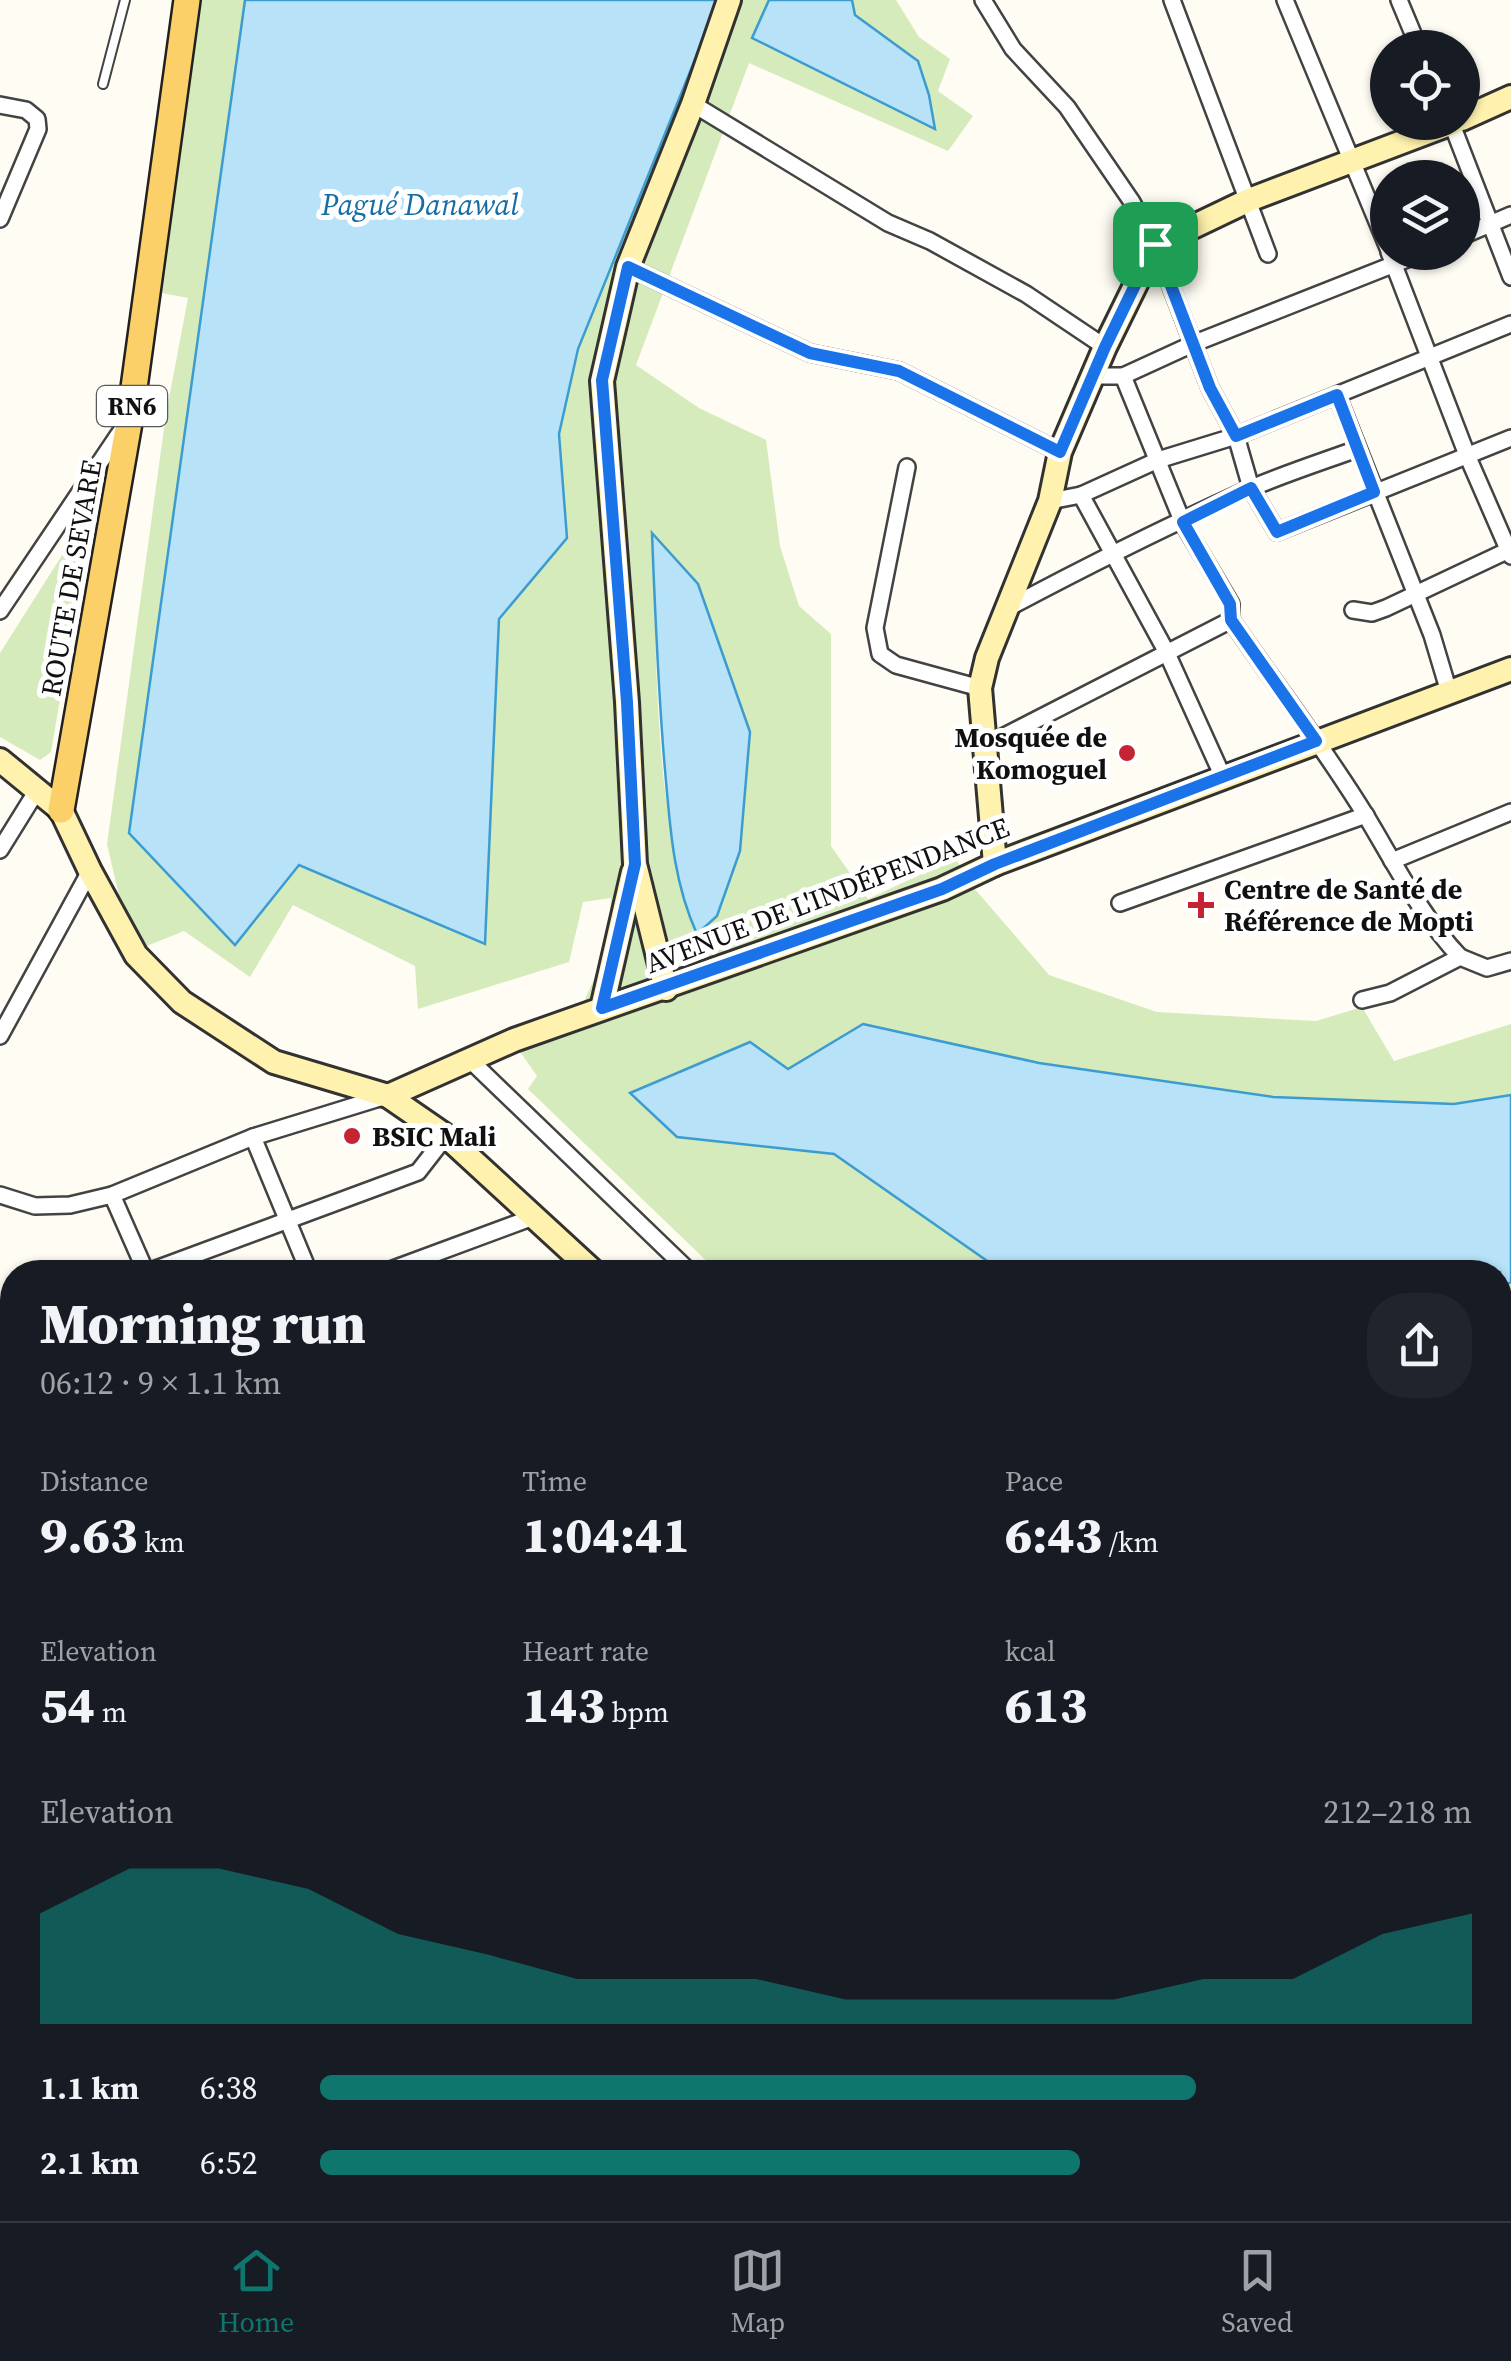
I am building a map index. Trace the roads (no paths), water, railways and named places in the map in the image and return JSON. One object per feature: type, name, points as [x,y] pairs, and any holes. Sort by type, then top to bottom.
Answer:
[{"type":"main road","name":"ROUTE DE SEVARE","points":[[62,810],[130,417],[187,0]]},
{"type":"street","points":[[666,989],[635,864],[627,702],[602,380],[628,267],[729,0]]},
{"type":"street","points":[[983,0],[1013,49],[1067,107],[1132,202],[1155,244],[1210,388],[1236,436],[1251,488],[1277,532],[1511,438]]},
{"type":"street","points":[[1172,0],[1268,254]]},
{"type":"street","points":[[1285,0],[1370,208]]},
{"type":"street","points":[[1399,0],[1412,30]]},
{"type":"street","points":[[1480,111],[1511,97]]},
{"type":"street","points":[[0,104],[26,110],[37,118],[38,129],[0,219]]},
{"type":"street","points":[[692,104],[888,224],[930,240],[1026,294],[1105,347]]},
{"type":"street","points":[[995,864],[980,688],[987,658],[1050,502],[1060,452],[1155,244],[1249,200],[1408,140]]},
{"type":"street","points":[[1461,140],[1511,277]]},
{"type":"street","points":[[1480,228],[1511,215]]},
{"type":"street","points":[[1092,376],[1123,376],[1370,265]]},
{"type":"street","points":[[628,267],[810,353],[899,371],[1060,452]]},
{"type":"street","points":[[1354,610],[1372,613],[1510,551],[1467,455],[1396,270]]},
{"type":"street","points":[[1050,502],[1082,495],[1158,460],[1236,436],[1511,324]]},
{"type":"street","points":[[1123,376],[1183,522],[1230,604],[1231,620],[1366,815],[1443,938],[1460,957],[1487,968],[1511,961]]},
{"type":"street","points":[[1337,395],[1450,692]]},
{"type":"street","points":[[0,611],[130,417]]},
{"type":"street","points":[[1008,608],[1114,552],[1251,488],[1357,449]]},
{"type":"street","points":[[907,467],[875,628],[880,654],[896,665],[980,688]]},
{"type":"street","points":[[1082,495],[1166,651],[1223,777]]},
{"type":"street","points":[[983,747],[1231,620]]},
{"type":"street","name":"AVENUE DE L'INDÉPENDANCE","points":[[388,1096],[602,1008],[666,989],[942,889],[995,864],[1511,670]]},
{"type":"street","points":[[0,760],[62,810],[136,955],[182,1002],[274,1062],[388,1096],[446,1136],[582,1260]]},
{"type":"street","points":[[0,850],[36,792]]},
{"type":"street","points":[[1392,862],[1511,812]]},
{"type":"street","points":[[1120,903],[1366,815]]},
{"type":"street","points":[[602,1008],[635,864]]},
{"type":"street","points":[[0,1036],[90,871]]},
{"type":"street","points":[[1362,1000],[1390,993],[1460,957]]},
{"type":"street","points":[[470,1060],[678,1260]]},
{"type":"street","points":[[1,1197],[35,1206],[70,1205],[112,1195],[253,1137],[388,1096]]},
{"type":"street","points":[[178,1260],[418,1172],[446,1136]]},
{"type":"street","points":[[253,1137],[304,1260]]},
{"type":"street","points":[[112,1195],[142,1260]]},
{"type":"street","points":[[417,1260],[536,1216]]},
{"type":"street","points":[[428,1256],[430,1260]]},
{"type":"lane","points":[[103,84],[125,0]]},
{"type":"water","name":"Pagué Danawal","points":[[245,0],[719,0],[578,349],[559,434],[567,538],[499,619],[485,944],[299,865],[235,945],[129,833]]},
{"type":"water","points":[[769,0],[852,0],[855,15],[918,61],[935,129],[752,38]]},
{"type":"water","points":[[652,533],[698,584],[750,732],[740,851],[717,916],[697,934],[683,894],[671,833],[660,711]]},
{"type":"water","points":[[863,1024],[1039,1063],[1273,1097],[1454,1104],[1511,1095],[1511,1260],[986,1260],[834,1154],[677,1137],[630,1093],[750,1042],[788,1069]]},
{"type":"place","name":"Mosquée de Komoguel","points":[[1127,753]]},
{"type":"place","name":"Centre de Santé de Référence de Mopti","points":[[1201,905]]},
{"type":"place","name":"BSIC Mali","points":[[352,1136]]}]
